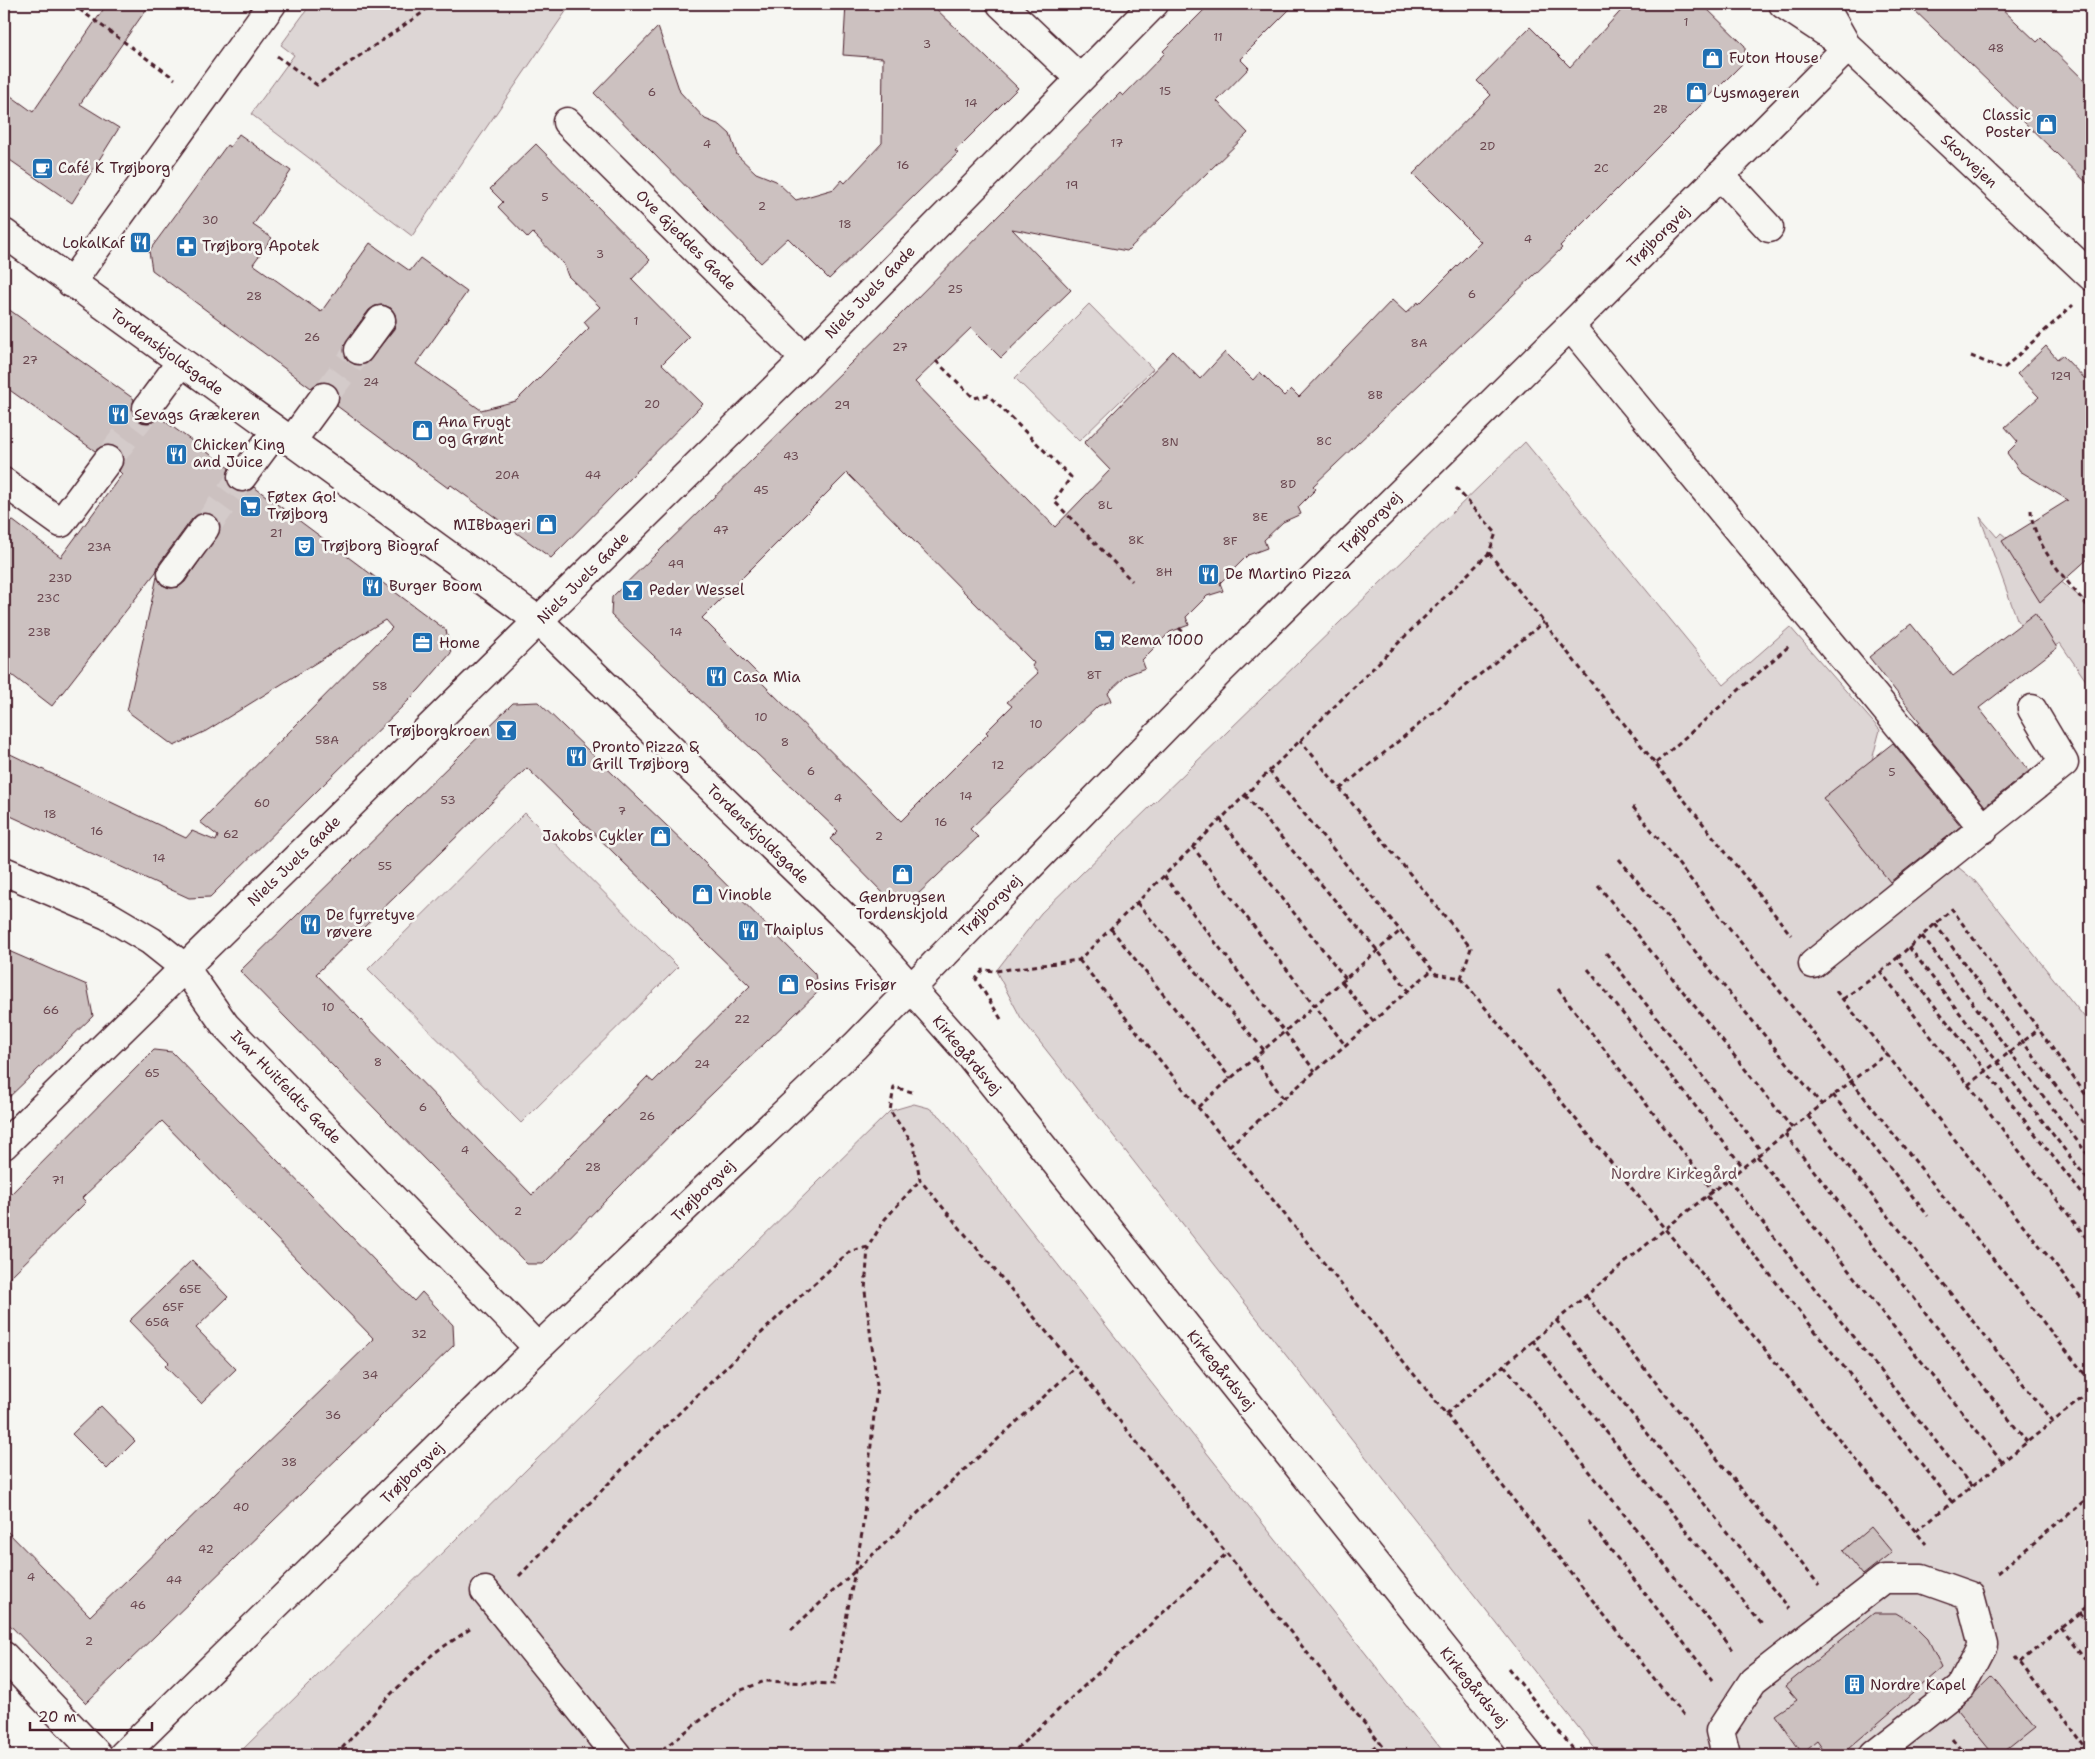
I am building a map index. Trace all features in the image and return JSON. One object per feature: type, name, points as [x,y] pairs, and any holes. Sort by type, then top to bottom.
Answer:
[{"type":"street","points":[[70,282],[272,4]]},
{"type":"street","points":[[1001,4],[1079,78]]},
{"type":"street","name":"Niels Juels Gade","points":[[4,1145],[805,359],[1079,78],[1154,4]]},
{"type":"street","points":[[1783,4],[1848,47]]},
{"type":"street","points":[[1823,4],[1848,47]]},
{"type":"street","name":"Trøjborgvej","points":[[123,1755],[538,1348],[855,1046],[1221,670],[1570,326],[1848,47]]},
{"type":"street","name":"Skovvejen","points":[[1848,47],[2091,276]]},
{"type":"street","name":"Ove Gjeddes Gade","points":[[567,122],[805,359]]},
{"type":"street","points":[[1720,175],[1769,228]]},
{"type":"street","name":"Tordenskjoldsgade","points":[[4,234],[539,621],[866,938],[910,988]]},
{"type":"street","points":[[359,350],[381,320]]},
{"type":"street","points":[[1570,326],[1984,829]]},
{"type":"street","points":[[147,408],[181,362]]},
{"type":"street","points":[[242,477],[324,397]]},
{"type":"street","points":[[4,482],[61,523],[108,460]]},
{"type":"street","points":[[172,573],[205,528]]},
{"type":"street","points":[[1813,964],[1984,829],[2064,763],[2032,709]]},
{"type":"street","name":"Ivar Huitfeldts Gade","points":[[4,871],[107,915],[151,941],[185,968],[225,1024],[538,1348]]},
{"type":"street","name":"Kirkegårdsvej","points":[[910,988],[964,1048],[1529,1755]]},
{"type":"street","points":[[1726,1755],[1720,1731],[1756,1678],[1884,1579],[1922,1579],[1970,1596],[1983,1645],[1961,1687],[1874,1755]]},
{"type":"street","points":[[489,1597],[618,1755]]},
{"type":"street","points":[[4,1656],[98,1755]]},
{"type":"path","points":[[1971,356],[2003,369],[2074,305]]},
{"type":"path","points":[[936,361],[974,398],[988,395],[1071,477],[1054,501],[1132,581]]},
{"type":"path","points":[[1001,1019],[976,979],[983,970],[996,971],[1080,960],[1244,794],[1489,553],[1496,533],[1466,497],[1430,464]]},
{"type":"path","points":[[2031,510],[2031,523],[2052,560],[2091,610]]},
{"type":"path","points":[[1489,553],[1813,964],[1887,1053],[2091,1310]]},
{"type":"path","points":[[1340,789],[1544,622]]},
{"type":"path","points":[[1656,763],[1815,624]]},
{"type":"path","points":[[1300,740],[1471,948],[1462,978]]},
{"type":"path","points":[[1268,771],[1432,970],[1436,974],[1462,978],[1665,1229],[1928,1546]]},
{"type":"path","points":[[1244,794],[1378,951],[1408,990]]},
{"type":"path","points":[[1633,807],[2091,1382]]},
{"type":"path","points":[[1220,819],[1346,979]]},
{"type":"path","points":[[1192,846],[1345,1045]]},
{"type":"path","points":[[1620,859],[1822,1105]]},
{"type":"path","points":[[1164,876],[1315,1071]]},
{"type":"path","points":[[1598,885],[1792,1128]]},
{"type":"path","points":[[1137,903],[1264,1050]]},
{"type":"path","points":[[1843,999],[1881,972],[1952,908],[2091,1102]]},
{"type":"path","points":[[1935,924],[2091,1133]]},
{"type":"path","points":[[1111,929],[1230,1079]]},
{"type":"path","points":[[1198,1107],[1400,931]]},
{"type":"path","points":[[1922,936],[2091,1159]]},
{"type":"path","points":[[1909,947],[2091,1184]]},
{"type":"path","points":[[1606,953],[1762,1152]]},
{"type":"path","points":[[1897,958],[2091,1205]]},
{"type":"path","points":[[1080,960],[1446,1414],[1690,1724]]},
{"type":"path","points":[[1588,969],[1743,1166]]},
{"type":"path","points":[[1229,1146],[1432,970]]},
{"type":"path","points":[[1881,972],[2091,1244]]},
{"type":"path","points":[[1342,982],[1373,1021]]},
{"type":"path","points":[[1558,989],[1713,1190]]},
{"type":"path","points":[[1968,1085],[2039,1028]]},
{"type":"path","points":[[1446,1414],[1665,1229],[1887,1053]]},
{"type":"path","points":[[1254,1058],[1284,1098]]},
{"type":"path","points":[[912,1092],[894,1087],[890,1111],[914,1145],[920,1180],[1076,1367],[1390,1755]]},
{"type":"path","points":[[1833,1095],[1928,1216]]},
{"type":"path","points":[[1808,1116],[2053,1421]]},
{"type":"path","points":[[1785,1134],[2027,1442]]},
{"type":"path","points":[[1757,1156],[2002,1462]]},
{"type":"path","points":[[1728,1179],[1972,1487]]},
{"type":"path","points":[[655,1755],[738,1690],[765,1682],[834,1684],[862,1533],[877,1386],[865,1291],[868,1247],[885,1219],[920,1180]]},
{"type":"path","points":[[1707,1196],[1952,1502]]},
{"type":"path","points":[[336,1755],[391,1694],[434,1653],[484,1620],[489,1597],[782,1313],[850,1251],[868,1247]]},
{"type":"path","points":[[1586,1296],[1841,1612]]},
{"type":"path","points":[[1556,1320],[1811,1636]]},
{"type":"path","points":[[1532,1340],[1787,1655]]},
{"type":"path","points":[[1504,1365],[1756,1678]]},
{"type":"path","points":[[791,1630],[1076,1367]]},
{"type":"path","points":[[1916,1531],[2091,1391]]},
{"type":"path","points":[[1970,1596],[2091,1496]]},
{"type":"path","points":[[1588,1521],[1735,1708]]},
{"type":"path","points":[[1010,1755],[1226,1554]]},
{"type":"path","points":[[2020,1662],[2091,1602]]},
{"type":"path","points":[[2080,1612],[2091,1626]]},
{"type":"path","points":[[2061,1628],[2091,1666]]},
{"type":"path","points":[[2014,1655],[2091,1755]]},
{"type":"path","points":[[1365,1755],[1380,1742]]},
{"type":"green space","points":[[311,4],[571,4],[412,236],[251,114],[294,55],[281,45]]},
{"type":"green space","points":[[1089,304],[1153,369],[1079,441],[1015,378]]},
{"type":"green space","name":"Nordre Kirkegård","points":[[1525,442],[1724,685],[1790,627],[1880,730],[1864,790],[1975,881],[2090,1024],[2091,1022],[2091,1755],[1600,1755],[1021,1018],[996,971],[1041,913]]},
{"type":"green space","points":[[1980,517],[1997,537],[2001,533],[2091,606],[2091,688],[2060,643],[2043,653],[2017,619]]},
{"type":"green space","points":[[525,813],[678,967],[521,1123],[368,969]]},
{"type":"green space","points":[[914,1104],[929,1108],[941,1117],[1446,1755],[237,1755],[890,1111]]},
{"type":"building","points":[[107,4],[150,4],[80,104],[119,128],[72,203],[4,156],[4,91],[33,112]]},
{"type":"building","points":[[846,4],[931,4],[1018,88],[955,151],[958,153],[829,279],[788,238],[761,263],[594,93],[658,27],[680,92],[705,119],[720,125],[730,134],[737,155],[756,173],[776,181],[796,200],[834,189],[842,180],[845,183],[882,143],[883,58],[843,55]]},
{"type":"building","points":[[1210,4],[1295,4],[1240,59],[1249,68],[1217,101],[1248,133],[1127,251],[1012,229],[1071,290],[1001,358],[971,328],[915,382],[1055,527],[1110,470],[1084,443],[1173,351],[1200,379],[1225,352],[1253,380],[1260,372],[1284,396],[1291,389],[1299,397],[1392,300],[1406,313],[1418,302],[1419,304],[1481,242],[1413,174],[1491,95],[1477,81],[1530,27],[1570,67],[1627,4],[1702,4],[1745,46],[1745,61],[1560,246],[1562,248],[1313,486],[1316,489],[1298,507],[1301,514],[1283,522],[1264,540],[1267,548],[1248,555],[1220,583],[1223,591],[1207,596],[1186,617],[1189,625],[1170,632],[1142,660],[1145,668],[1127,675],[1108,693],[1111,701],[1098,706],[970,829],[978,837],[915,897],[888,898],[830,839],[838,831],[611,615],[612,597],[895,320],[1120,93],[1123,96],[1165,53],[1163,51]],"holes":[[[847,473],[1034,663],[1032,666],[1038,673],[1007,702],[1012,706],[986,732],[988,734],[901,821],[756,677],[761,677],[702,618]]]},
{"type":"building","points":[[1908,4],[1997,4],[2037,42],[2041,38],[2091,87],[2091,187],[2021,119],[2024,116]]},
{"type":"building","points":[[239,134],[291,171],[253,225],[272,238],[253,264],[321,312],[370,243],[410,271],[420,258],[467,292],[416,364],[481,410],[516,401],[589,328],[584,322],[600,307],[568,276],[564,265],[533,233],[528,238],[498,207],[503,202],[490,189],[536,144],[650,260],[632,279],[689,337],[662,364],[703,404],[551,558],[451,485],[448,488],[337,406],[339,399],[338,391],[333,384],[325,381],[311,388],[152,270],[149,251],[227,145],[230,147]],"holes":[[[383,305],[391,308],[395,314],[396,322],[394,329],[366,364],[358,366],[350,363],[345,356],[344,348],[346,341],[369,310],[375,306]]]},
{"type":"building","points":[[4,306],[134,399],[132,406],[133,414],[138,421],[145,423],[153,422],[159,417],[229,468],[227,475],[228,483],[233,490],[241,493],[249,491],[254,487],[446,630],[451,653],[419,690],[210,897],[189,898],[4,813],[4,751],[186,838],[192,831],[216,841],[218,836],[200,822],[392,628],[385,620],[206,731],[174,746],[127,711],[157,577],[162,585],[170,588],[178,587],[185,582],[220,530],[219,521],[214,515],[206,512],[198,514],[192,519],[159,564],[156,572],[52,706],[4,669],[4,514],[61,557],[122,474],[119,471],[124,461],[122,453],[117,447],[110,445],[102,446],[95,451],[4,386]]},
{"type":"building","points":[[2046,346],[2057,359],[2062,355],[2091,385],[2091,556],[2040,602],[2002,541],[2068,500],[2020,471],[2007,453],[2018,442],[2005,427],[2039,397],[2017,374]]},
{"type":"building","points":[[2035,613],[2057,648],[1979,708],[2029,771],[1985,806],[1918,724],[1920,722],[1869,657],[1911,624],[1953,676]]},
{"type":"building","points":[[538,702],[691,849],[815,974],[818,992],[688,1117],[543,1264],[527,1264],[240,971],[513,703]],"holes":[[[527,768],[750,986],[653,1082],[647,1077],[532,1195],[316,974]]]},
{"type":"building","points":[[1893,743],[1961,826],[1890,882],[1823,798]]},
{"type":"building","points":[[4,949],[87,985],[93,1016],[4,1102]]},
{"type":"building","points":[[154,1050],[172,1052],[414,1301],[422,1292],[453,1325],[454,1345],[86,1703],[4,1619],[4,1528],[90,1616],[374,1339],[162,1121],[82,1198],[86,1202],[4,1283],[4,1201]]},
{"type":"building","points":[[192,1260],[228,1297],[196,1328],[236,1369],[201,1403],[165,1366],[169,1362],[129,1321]]},
{"type":"building","points":[[101,1406],[135,1441],[107,1469],[72,1434]]},
{"type":"building","points":[[1871,1527],[1892,1552],[1863,1575],[1843,1551]]},
{"type":"building","name":"Nordre Kapel","points":[[1874,1613],[1896,1613],[1911,1622],[1928,1639],[1942,1668],[1841,1755],[1827,1755],[1817,1741],[1802,1753],[1775,1715],[1797,1700],[1785,1686]]},
{"type":"building","points":[[1992,1676],[2034,1728],[2000,1755],[1994,1755],[1957,1710]]},
{"type":"tunnel","points":[[324,397],[359,350]]},
{"type":"tunnel","points":[[108,460],[147,408]]},
{"type":"tunnel","points":[[205,528],[242,477]]},
{"type":"place","name":"Futon House","points":[[1713,58]]},
{"type":"place","name":"Lysmageren","points":[[1697,93]]},
{"type":"place","name":"Classic Poster","points":[[2047,124]]},
{"type":"place","name":"Café K Trøjborg","points":[[42,168]]},
{"type":"place","name":"LokalKaf","points":[[141,243]]},
{"type":"place","name":"Trøjborg Apotek","points":[[186,246]]},
{"type":"place","name":"Sevags Grækeren","points":[[118,415]]},
{"type":"place","name":"Ana Frugt og Grønt","points":[[422,431]]},
{"type":"place","name":"Chicken King and Juice","points":[[177,454]]},
{"type":"place","name":"Føtex Go! Trøjborg","points":[[251,506]]},
{"type":"place","name":"MIBbageri","points":[[547,525]]},
{"type":"place","name":"Trøjborg Biograf","points":[[305,546]]},
{"type":"place","name":"De Martino Pizza","points":[[1209,574]]},
{"type":"place","name":"Burger Boom","points":[[373,586]]},
{"type":"place","name":"Peder Wessel","points":[[633,590]]},
{"type":"place","name":"Rema 1000","points":[[1105,640]]},
{"type":"place","name":"Home","points":[[423,643]]},
{"type":"place","name":"Casa Mia","points":[[717,677]]},
{"type":"place","name":"Trøjborgkroen","points":[[506,731]]},
{"type":"place","name":"Pronto Pizza & Grill Trøjborg","points":[[576,756]]},
{"type":"place","name":"Jakobs Cykler","points":[[660,836]]},
{"type":"place","name":"Genbrugsen Tordenskjold","points":[[902,874]]},
{"type":"place","name":"Vinoble","points":[[702,895]]},
{"type":"place","name":"De fyrretyve røvere","points":[[310,924]]},
{"type":"place","name":"Thaiplus","points":[[748,930]]},
{"type":"place","name":"Posins Frisør","points":[[789,985]]},
{"type":"place","name":"Nordre Kapel","points":[[1854,1685]]}]
